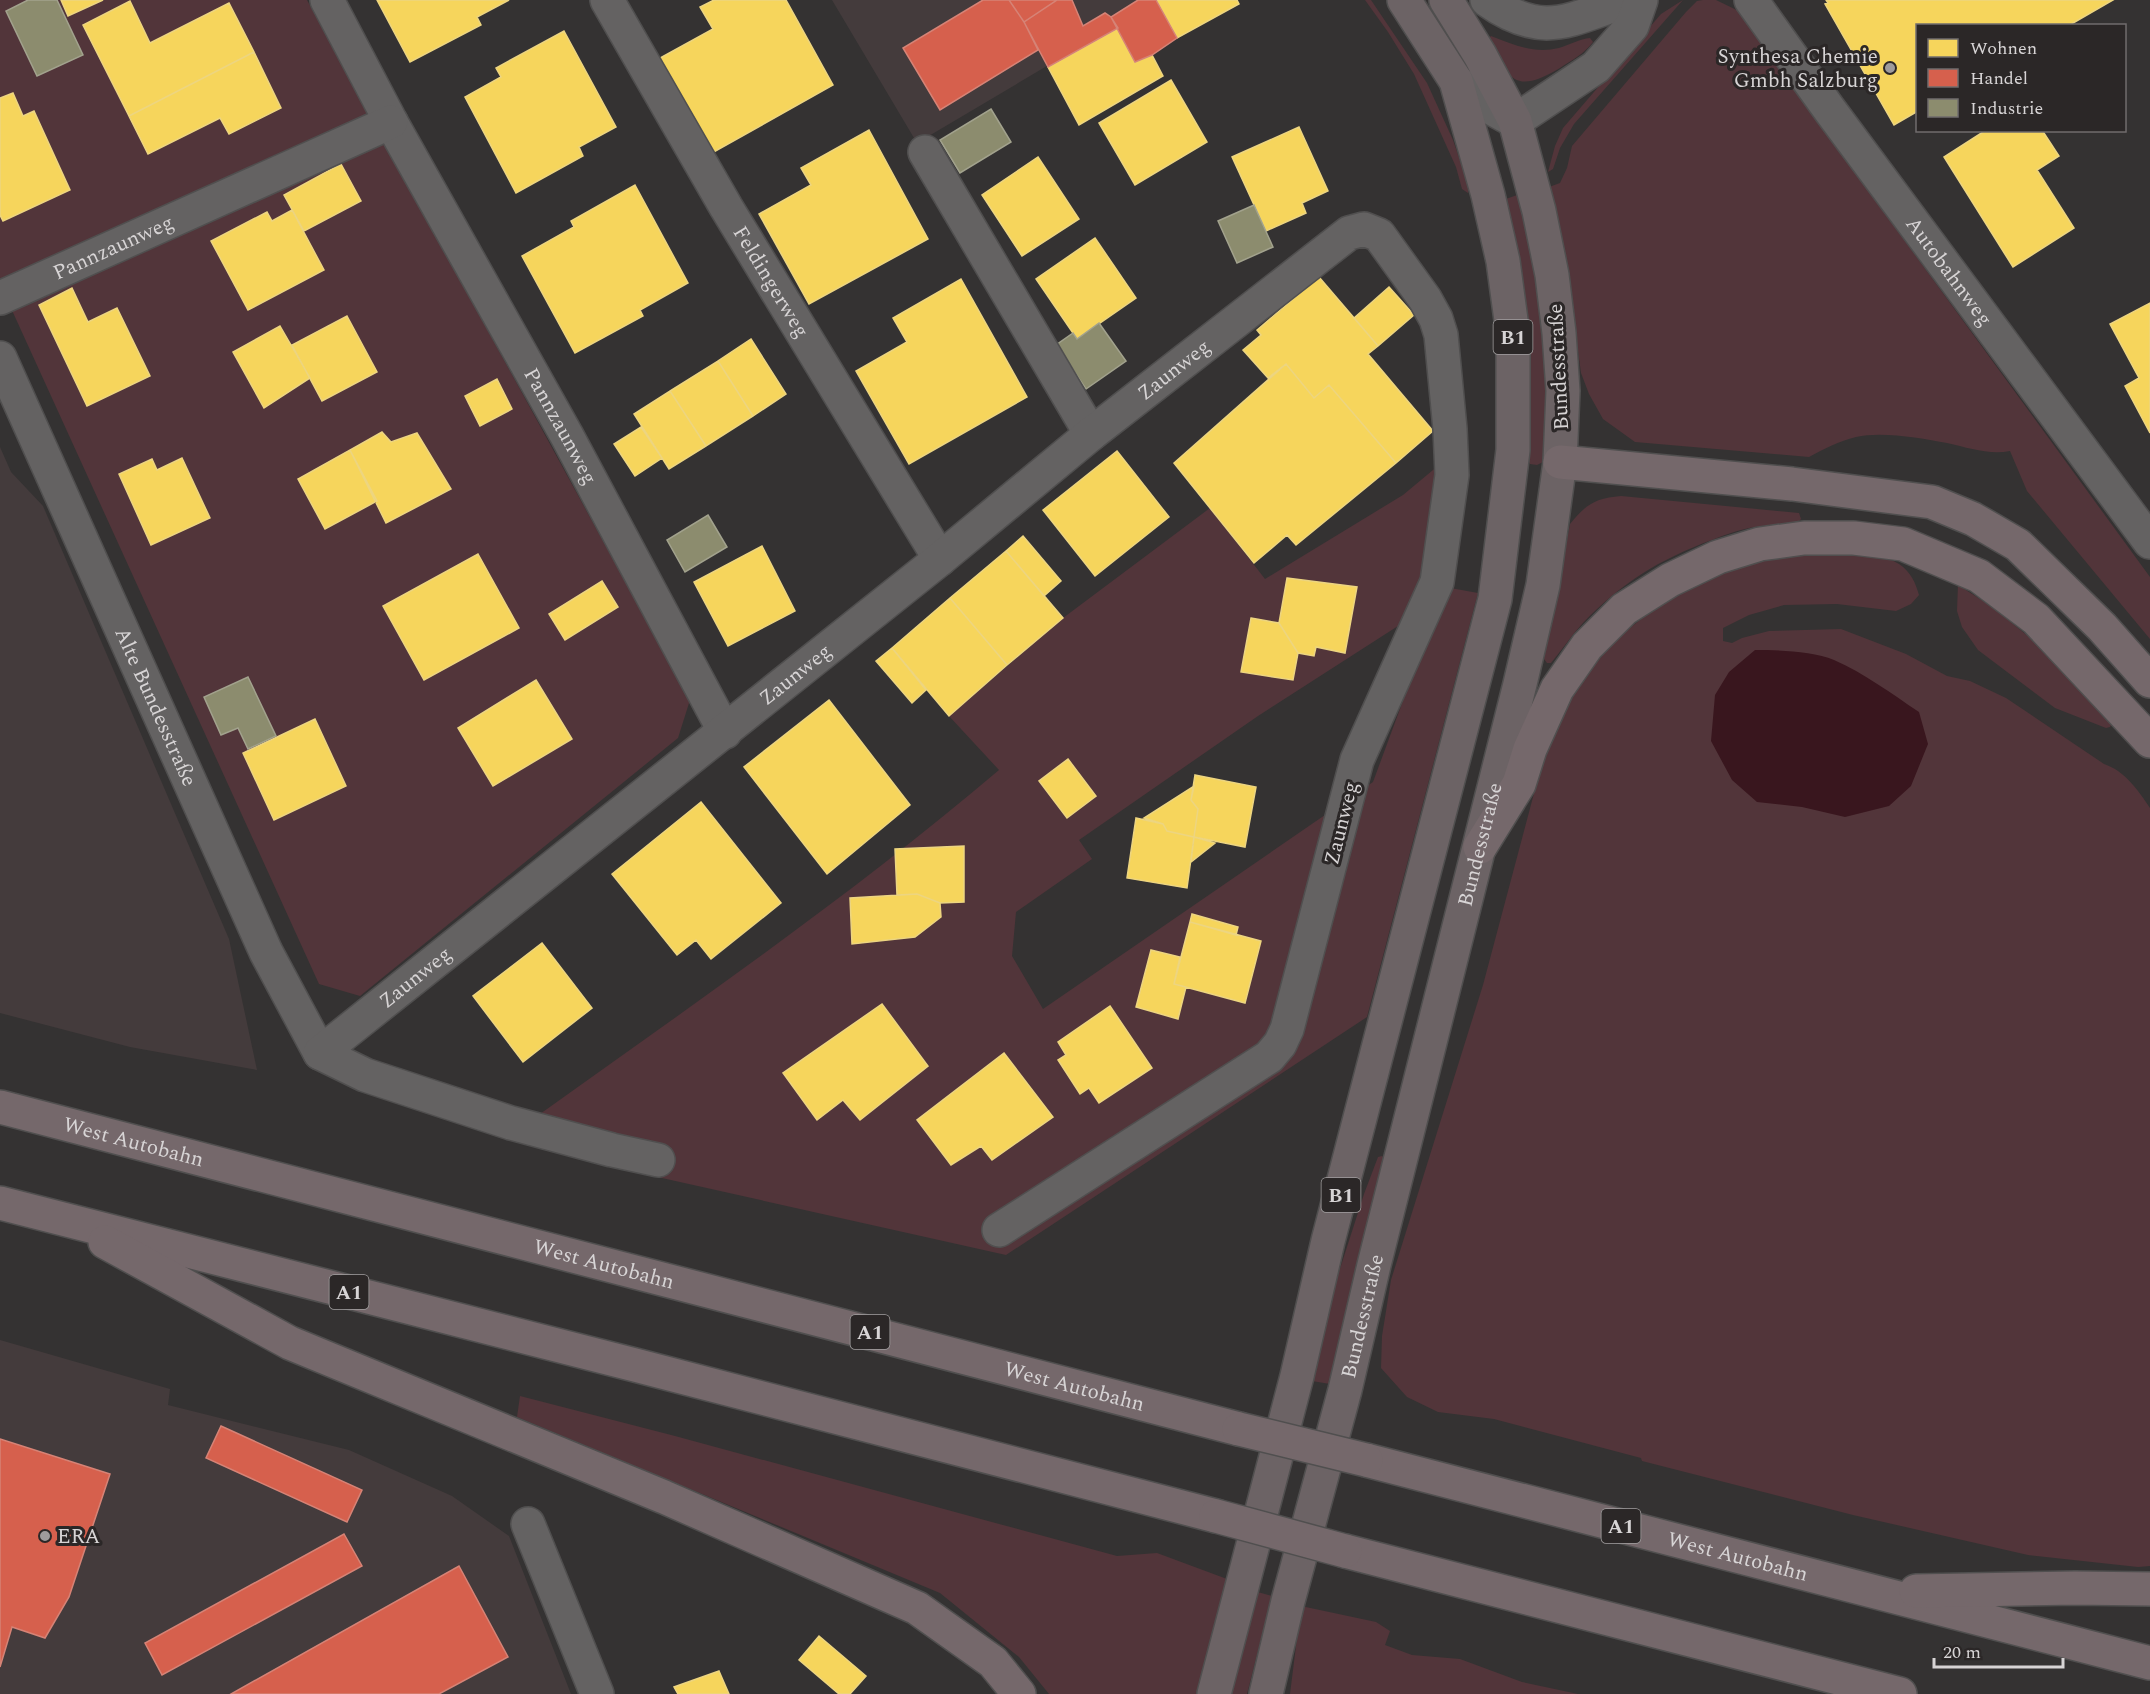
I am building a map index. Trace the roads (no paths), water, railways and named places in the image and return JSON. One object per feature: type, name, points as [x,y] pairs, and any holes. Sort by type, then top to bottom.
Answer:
[{"type":"highway","points":[[1560,462],[1792,484],[1932,502],[1973,519],[2018,545],[2102,627],[2150,681]]},
{"type":"highway","points":[[1480,847],[1519,784],[1530,749],[1557,689],[1587,646],[1624,609],[1670,580],[1718,557],[1760,544],[1804,538],[1854,538],[1903,544],[1979,576],[2036,619],[2150,741]]},
{"type":"highway","name":"West Autobahn","points":[[0,1107],[2150,1663]]},
{"type":"highway","name":"A1","points":[[0,1203],[1216,1516],[1863,1688],[1900,1694]]},
{"type":"highway","points":[[64,1220],[290,1343],[664,1497],[917,1608],[993,1662],[1019,1694]]},
{"type":"highway","points":[[1875,1592],[2075,1588],[2150,1589]]},
{"type":"main road","name":"Bundesstraße","points":[[1214,1694],[1297,1376],[1328,1241],[1495,599],[1513,450],[1513,335],[1503,261],[1488,195],[1456,81],[1404,0]]},
{"type":"main road","name":"Bundesstraße","points":[[1266,1694],[1288,1601],[1345,1390],[1543,585],[1560,462],[1563,391],[1552,274],[1539,211],[1515,121],[1480,55],[1446,0]]},
{"type":"main road","points":[[1495,599],[1530,532],[1534,490],[1543,476],[1560,462]]},
{"type":"street","name":"Pannzaunweg","points":[[327,0],[391,122],[567,436],[725,732]]},
{"type":"street","name":"Feldingerweg","points":[[607,0],[726,207],[940,559]]},
{"type":"street","points":[[1487,0],[1501,10],[1526,21],[1560,24],[1630,0]]},
{"type":"street","points":[[1456,81],[1484,104],[1515,121],[1596,67],[1632,26],[1641,0]]},
{"type":"street","name":"Autobahnweg","points":[[1751,0],[1829,109],[2150,542]]},
{"type":"street","name":"Pannzaunweg","points":[[0,298],[391,122]]},
{"type":"street","points":[[925,152],[1091,434]]},
{"type":"street","name":"Zaunweg","points":[[320,1053],[725,732],[1091,434],[1349,233],[1364,229],[1379,235],[1425,299],[1436,320],[1441,335],[1452,476],[1437,582],[1357,760],[1290,1017],[1280,1044],[1269,1057],[999,1230]]},
{"type":"street","name":"Alte Bundesstraße","points":[[0,358],[266,952],[320,1053]]},
{"type":"street","points":[[320,1053],[365,1075],[511,1123],[658,1160]]},
{"type":"street","points":[[528,1524],[597,1694]]},
{"type":"place","name":"Synthesa Chemie Gmbh Salzburg","points":[[1890,68]]},
{"type":"place","name":"ERA","points":[[45,1536]]}]
